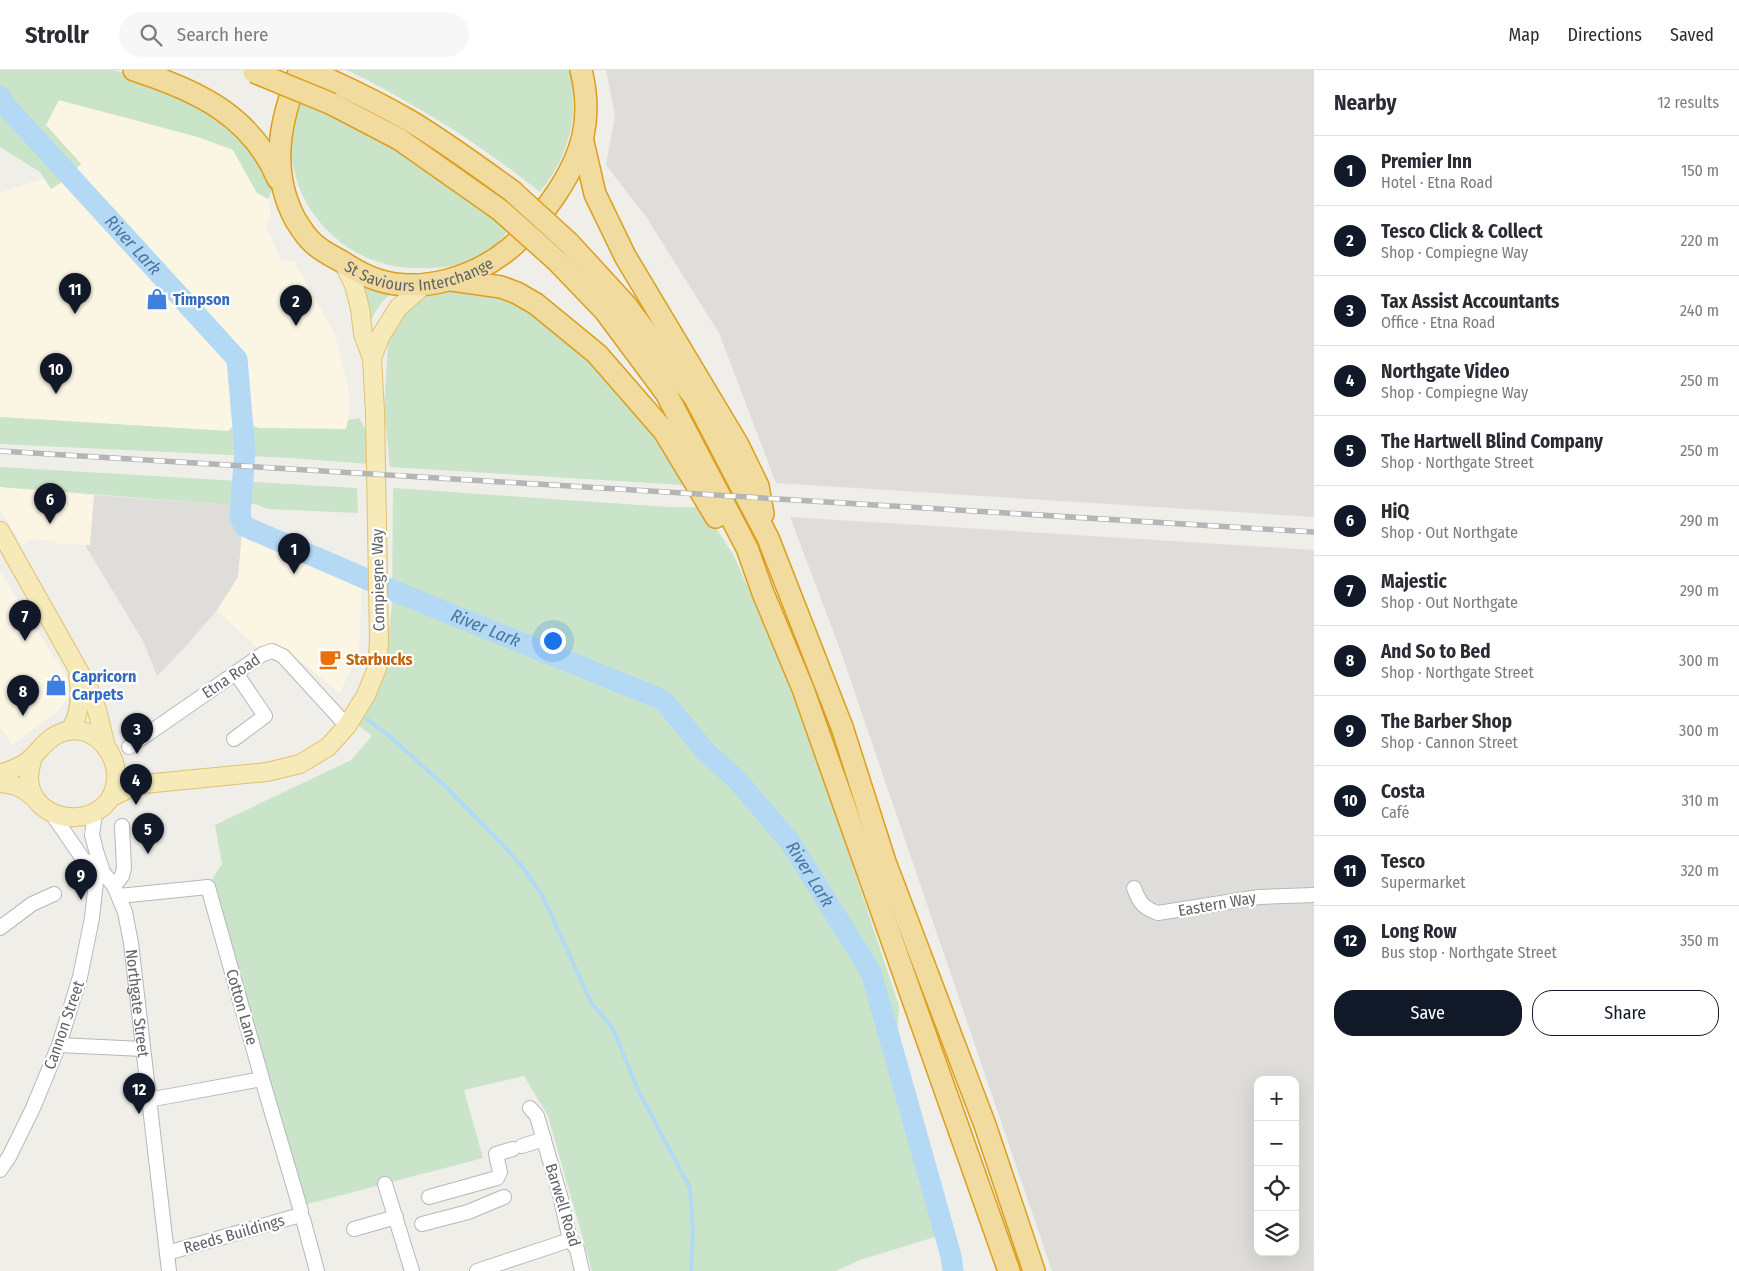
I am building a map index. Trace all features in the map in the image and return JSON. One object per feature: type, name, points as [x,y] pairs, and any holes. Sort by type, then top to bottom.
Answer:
[{"type":"highway","points":[[134,70],[165,81],[202,98],[228,113],[248,131],[262,150],[274,170],[284,193]]},
{"type":"highway","name":"St Saviours Interchange","points":[[300,70],[286,106],[279,146],[284,193],[300,226],[312,243],[359,272],[379,280],[399,284],[425,284],[450,279],[480,269],[511,247],[555,196],[583,142],[587,111],[586,91],[581,70]]},
{"type":"highway","points":[[307,70],[337,95],[500,210],[556,260],[604,312],[666,393],[747,548],[763,593],[803,689],[1009,1271]]},
{"type":"highway","points":[[252,71],[337,95],[411,122],[512,191],[569,243],[625,304],[695,398],[768,538],[842,727],[885,862],[985,1125],[1034,1271]]},
{"type":"highway","points":[[583,142],[595,194],[625,256],[738,445],[758,486],[768,538]]},
{"type":"highway","points":[[450,279],[501,287],[517,293],[536,304],[597,354],[664,430],[763,593]]},
{"type":"main road","name":"Compiegne Way","points":[[110,798],[144,784],[267,772],[300,764],[328,746],[347,726],[366,695],[377,668],[379,641],[375,412],[372,358],[363,334],[360,308],[354,284],[342,262]]},
{"type":"main road","name":"Compiegne Way","points":[[372,358],[380,336],[398,308],[425,284]]},
{"type":"main road","points":[[0,531],[77,670],[90,689],[110,753],[116,781],[115,789],[105,805],[95,813],[72,818],[60,816],[44,806],[23,788],[0,783]]},
{"type":"main road","points":[[68,731],[74,724],[80,708],[80,688],[77,670]]},
{"type":"main road","points":[[0,774],[24,764],[44,743],[57,734],[79,730],[98,738],[124,771],[144,784]]},
{"type":"main road","points":[[33,756],[30,779],[31,788],[44,806]]},
{"type":"street","name":"Etna Road","points":[[128,747],[263,654],[272,651],[282,656],[347,726]]},
{"type":"street","points":[[234,739],[270,721],[236,673]]},
{"type":"street","name":"Northgate Street","points":[[44,806],[83,859],[103,872]]},
{"type":"street","name":"Northgate Street","points":[[95,813],[92,835],[103,872],[116,891],[125,912],[131,943],[169,1271]]},
{"type":"street","points":[[116,891],[124,868],[122,826]]},
{"type":"street","name":"Cannon Street","points":[[0,1170],[5,1154],[32,1108],[59,1045],[80,977],[92,918],[96,882],[103,872]]},
{"type":"street","name":"Cotton Lane","points":[[116,891],[208,887],[318,1271]]},
{"type":"street","name":"Eastern Way","points":[[1134,888],[1146,909],[1158,913],[1259,896],[1314,895]]},
{"type":"street","points":[[0,928],[32,904],[54,894]]},
{"type":"street","points":[[59,1045],[143,1049]]},
{"type":"street","points":[[148,1100],[262,1079]]},
{"type":"street","name":"Barwell Road","points":[[530,1108],[538,1116],[561,1199],[570,1240],[576,1249],[582,1271]]},
{"type":"street","points":[[429,1197],[497,1178],[500,1172],[496,1154],[544,1140]]},
{"type":"street","points":[[385,1184],[408,1225],[412,1271]]},
{"type":"street","points":[[354,1229],[408,1225],[468,1212],[504,1197]]},
{"type":"street","name":"Reeds Buildings","points":[[167,1253],[297,1216],[302,1217]]},
{"type":"street","points":[[477,1271],[570,1240]]},
{"type":"shaded area","points":[[606,70],[1314,70],[1314,517],[776,483],[719,333],[647,218],[606,165],[615,115]]},
{"type":"shaded area","points":[[59,100],[198,137],[233,150],[257,193],[268,199],[271,211],[266,227],[282,261],[294,261],[335,334],[350,396],[347,429],[259,428],[239,421],[228,431],[0,417],[0,193],[44,178],[51,189],[81,164],[46,125]]},
{"type":"shaded area","points":[[0,487],[94,495],[90,546],[33,539],[22,545],[0,509]]},
{"type":"shaded area","points":[[94,495],[233,505],[232,517],[237,527],[242,531],[238,577],[217,610],[157,676],[143,641],[85,545],[90,545]]},
{"type":"shaded area","points":[[790,517],[1314,550],[1314,1271],[1052,1271],[841,652]]},
{"type":"shaded area","points":[[242,531],[362,581],[359,651],[340,693],[289,652],[257,648],[217,610],[238,577]]},
{"type":"shaded area","points":[[0,572],[71,684],[69,697],[57,712],[11,746],[8,737],[0,728]]},
{"type":"green space","points":[[0,70],[114,70],[135,76],[202,105],[250,142],[273,188],[268,199],[257,193],[233,150],[198,137],[59,100],[46,125],[81,164],[62,182],[51,189],[40,172],[0,147]]},
{"type":"green space","points":[[347,70],[570,70],[573,104],[570,135],[559,164],[540,192],[494,157],[447,126]]},
{"type":"green space","points":[[297,102],[357,126],[465,192],[508,230],[507,232],[500,241],[482,255],[461,264],[438,268],[410,268],[388,265],[363,256],[345,246],[317,218],[306,201],[298,183],[293,164],[291,144]]},
{"type":"green space","points":[[361,278],[397,289],[381,304],[370,323]]},
{"type":"green space","points":[[459,290],[495,293],[519,303],[596,364],[661,440],[684,485],[390,467],[384,410],[388,344],[392,327],[405,308],[427,294]]},
{"type":"green space","points":[[0,417],[228,431],[239,421],[259,428],[346,429],[348,420],[359,418],[370,437],[369,464],[290,458],[0,444]]},
{"type":"green space","points":[[0,467],[357,488],[358,513],[268,509],[255,504],[233,505],[0,487]]},
{"type":"green space","points":[[393,488],[668,507],[702,507],[733,554],[772,642],[824,779],[899,1006],[897,1039],[951,1232],[860,1260],[836,1271],[592,1271],[548,1116],[524,1076],[464,1090],[483,1158],[304,1205],[209,884],[222,864],[215,825],[351,760],[372,736],[358,725],[371,706],[384,669],[392,604]]},
{"type":"waterway","name":"River Lark","points":[[0,96],[5,105],[237,359],[245,451],[240,516],[244,526],[394,591],[663,700],[706,752],[737,780],[790,842],[871,972],[951,1256],[953,1271]]},
{"type":"waterway","points":[[367,719],[388,735],[445,786],[521,865],[542,895],[592,1004],[612,1027],[639,1092],[690,1188],[693,1230],[691,1271]]},
{"type":"railway","points":[[0,451],[1314,532]]},
{"type":"place","name":"Timpson","points":[[157,299]]},
{"type":"place","name":"Tesco","points":[[75,314]]},
{"type":"place","name":"Tesco Click & Collect","points":[[296,326]]},
{"type":"place","name":"Costa","points":[[56,394]]},
{"type":"place","name":"HiQ","points":[[50,524]]},
{"type":"place","name":"Premier Inn","points":[[294,574]]},
{"type":"place","name":"Majestic","points":[[25,641]]},
{"type":"place","name":"Starbucks","points":[[330,659]]},
{"type":"place","name":"Capricorn Carpets","points":[[56,685]]},
{"type":"place","name":"And So to Bed","points":[[23,716]]},
{"type":"place","name":"Tax Assist Accountants","points":[[137,754]]},
{"type":"place","name":"Northgate Video","points":[[136,805]]},
{"type":"place","name":"The Hartwell Blind Company","points":[[148,854]]},
{"type":"place","name":"The Barber Shop","points":[[81,900]]},
{"type":"place","name":"Long Row","points":[[139,1114]]}]
